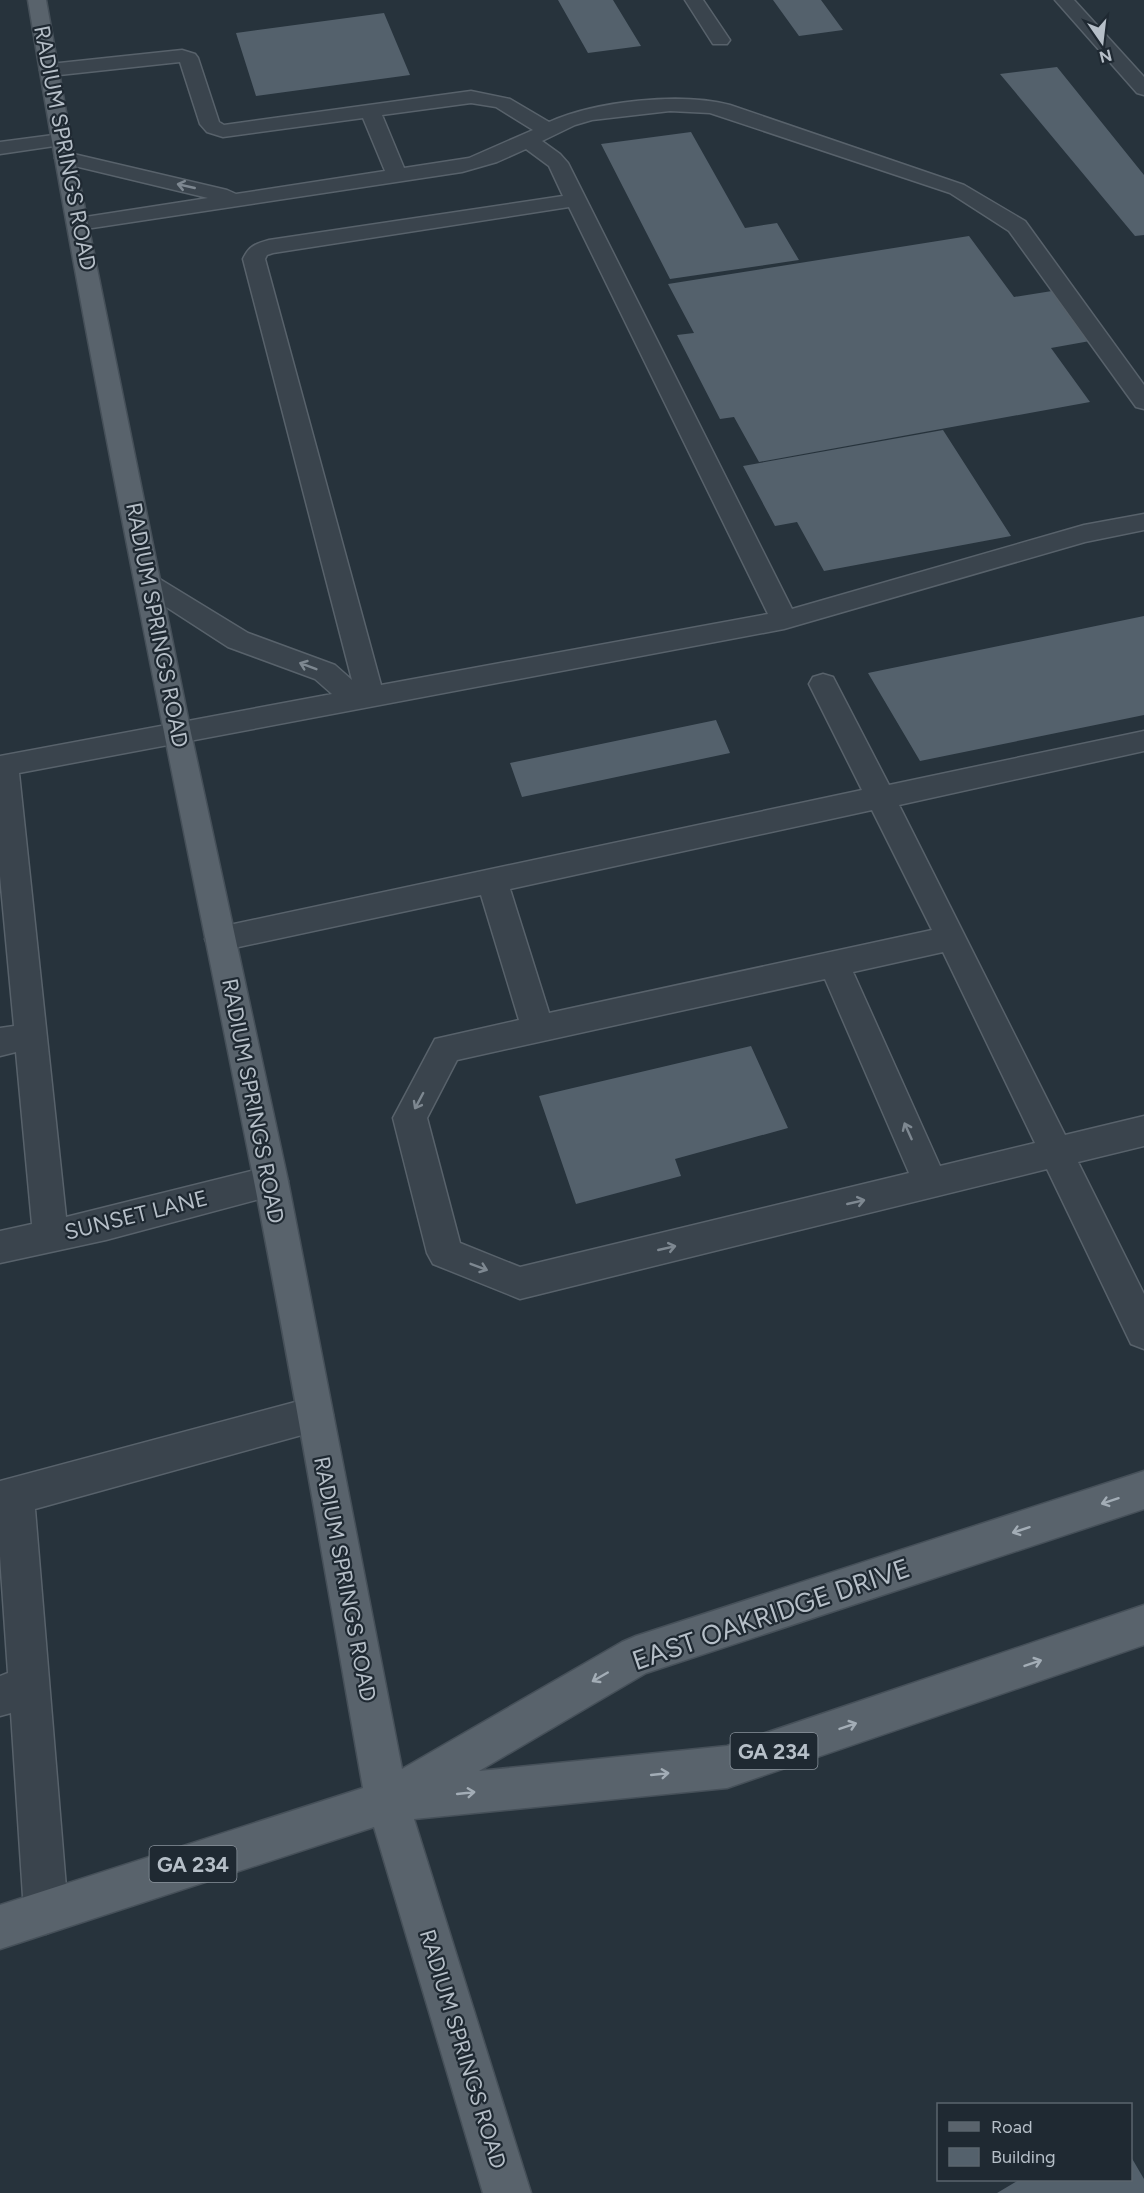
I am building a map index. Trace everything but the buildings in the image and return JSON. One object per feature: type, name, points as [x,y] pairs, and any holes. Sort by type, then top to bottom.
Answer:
[{"type":"main road","name":"RADIUM SPRINGS ROAD","points":[[37,0],[63,149],[177,733],[271,1181],[387,1801],[507,2193]]},
{"type":"main road","name":"EAST OAKRIDGE DRIVE","points":[[0,1927],[387,1801],[636,1656],[1144,1490]]},
{"type":"main road","name":"EAST OAKRIDGE DRIVE","points":[[387,1801],[727,1767],[1144,1625]]},
{"type":"street","points":[[694,0],[720,40]]},
{"type":"street","points":[[1064,0],[1144,89]]},
{"type":"street","points":[[50,70],[172,55],[188,58],[210,124],[223,131],[489,96],[549,131]]},
{"type":"street","points":[[79,224],[479,162],[570,120],[588,115],[672,104],[700,104],[723,109],[957,189],[1017,226],[1144,402]]},
{"type":"street","points":[[370,111],[397,176]]},
{"type":"street","points":[[527,141],[558,163],[783,620]]},
{"type":"street","points":[[0,148],[63,149],[243,199]]},
{"type":"street","points":[[362,698],[254,259],[258,251],[269,247],[576,200]]},
{"type":"street","points":[[51,1236],[15,1039],[4,765],[783,620],[1084,534],[1144,522]]},
{"type":"street","points":[[149,584],[238,640],[325,672],[362,698]]},
{"type":"street","points":[[823,684],[952,938],[1144,1332]]},
{"type":"street","points":[[220,939],[1144,741]]},
{"type":"street","points":[[492,881],[538,1029]]},
{"type":"street","points":[[952,938],[446,1049],[410,1118],[445,1253],[520,1283],[1144,1131]]},
{"type":"street","points":[[834,964],[931,1184]]},
{"type":"street","name":"SUNSET LANE","points":[[0,1247],[271,1181]]},
{"type":"street","points":[[46,1912],[14,1692],[8,1498],[314,1415]]}]
